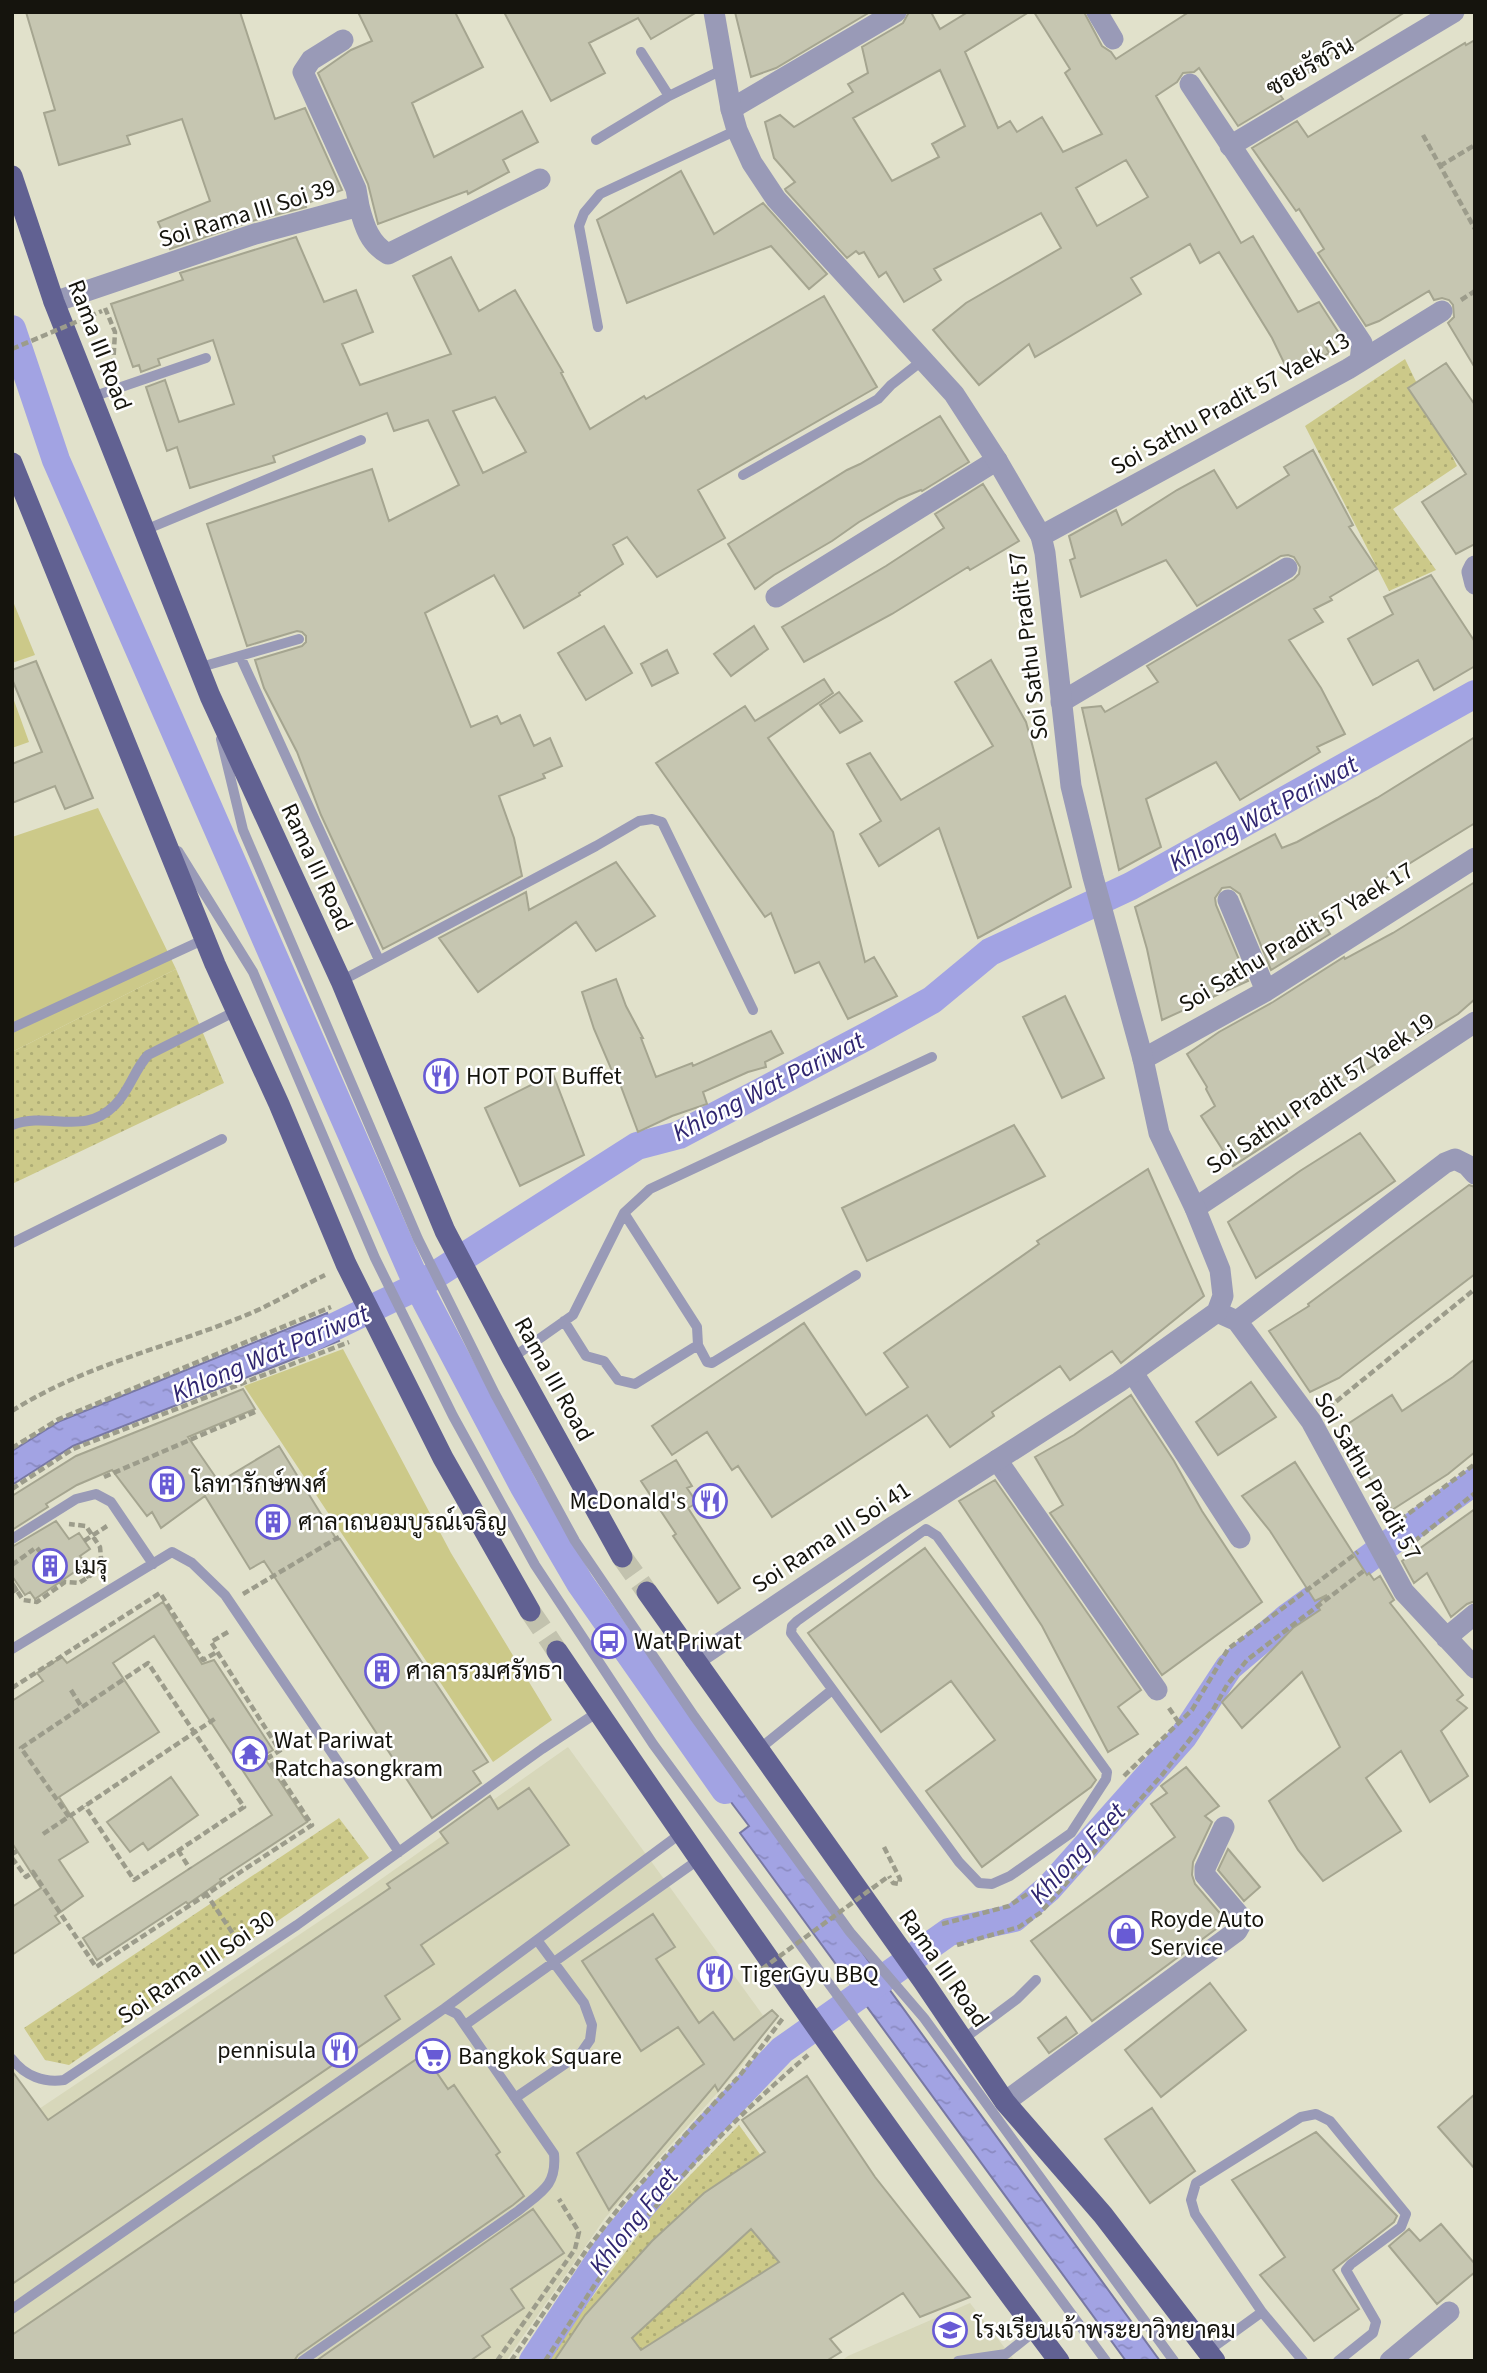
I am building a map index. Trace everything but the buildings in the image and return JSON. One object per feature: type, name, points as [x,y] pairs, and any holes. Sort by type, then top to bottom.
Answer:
[{"type":"main road","name":"Rama III Road","points":[[12,176],[54,302],[210,695],[341,981],[445,1231],[622,1557]]},
{"type":"main road","points":[[12,463],[205,939],[279,1104],[346,1264],[443,1458],[530,1611]]},
{"type":"main road","name":"Rama III Road","points":[[647,1592],[923,1981],[1005,2102],[1103,2216],[1212,2356]]},
{"type":"main road","points":[[557,1651],[797,2001],[1059,2361]]},
{"type":"street","name":"Soi Sathu Pradit 57","points":[[714,12],[731,109],[752,163],[776,200],[954,394],[997,460],[1041,537],[1071,786],[1160,1133],[1220,1270],[1223,1296],[1217,1312],[1237,1321],[1311,1421],[1404,1592],[1475,1668]]},
{"type":"street","points":[[731,109],[896,12]]},
{"type":"street","points":[[1097,12],[1114,38]]},
{"type":"street","name":"ซอยรัชวิน","points":[[1230,146],[1454,12]]},
{"type":"street","points":[[344,40],[312,60],[303,72],[356,189],[359,206]]},
{"type":"street","points":[[1190,84],[1362,343],[1360,360]]},
{"type":"street","name":"Soi Rama III Soi 39","points":[[54,302],[255,234],[359,206],[364,227],[378,249],[388,254],[540,179]]},
{"type":"street","name":"Soi Sathu Pradit 57 Yaek 13","points":[[1041,537],[1203,450],[1443,312]]},
{"type":"street","points":[[776,597],[997,460]]},
{"type":"street","points":[[1475,566],[1472,572],[1475,584]]},
{"type":"street","points":[[1061,702],[1287,568]]},
{"type":"street","name":"Soi Sathu Pradit 57 Yaek 17","points":[[1143,1059],[1266,991],[1475,858]]},
{"type":"street","points":[[1228,900],[1266,991]]},
{"type":"street","name":"Soi Sathu Pradit 57 Yaek 19","points":[[1195,1208],[1475,1022]]},
{"type":"street","points":[[1237,1321],[1445,1163],[1455,1159],[1467,1165],[1475,1174]]},
{"type":"street","points":[[1157,1690],[997,1460],[1133,1373],[1217,1312]]},
{"type":"street","points":[[1133,1373],[1240,1538]]},
{"type":"street","name":"Soi Rama III Soi 41","points":[[695,1660],[997,1460]]},
{"type":"street","points":[[1446,1638],[1475,1614]]},
{"type":"street","points":[[1005,2102],[1237,1931],[1242,1922],[1239,1915],[1205,1875],[1205,1868],[1224,1828]]},
{"type":"street","points":[[1391,2361],[1449,2312]]},
{"type":"lane","points":[[641,52],[669,96]]},
{"type":"lane","points":[[596,140],[669,96],[724,69]]},
{"type":"lane","points":[[598,327],[579,226],[584,213],[600,194],[737,130]]},
{"type":"lane","points":[[92,397],[206,358]]},
{"type":"lane","points":[[743,475],[878,399],[923,360]]},
{"type":"lane","points":[[145,530],[361,440]]},
{"type":"lane","points":[[201,667],[299,639]]},
{"type":"lane","points":[[240,656],[379,960]]},
{"type":"lane","points":[[210,695],[243,830],[418,1239],[495,1394],[575,1541],[694,1716],[850,1932],[925,2018],[1174,2361]]},
{"type":"lane","points":[[149,804],[253,971],[387,1283],[453,1416],[534,1565],[653,1744],[1106,2361]]},
{"type":"lane","points":[[341,981],[639,821],[652,819],[662,821],[753,1010]]},
{"type":"lane","points":[[12,1028],[205,939]]},
{"type":"lane","points":[[12,1125],[36,1119],[77,1123],[95,1120],[115,1105],[125,1093],[141,1062],[148,1055],[236,1012]]},
{"type":"lane","points":[[512,1358],[573,1315],[624,1213],[650,1189],[932,1057]]},
{"type":"lane","points":[[12,1243],[222,1139]]},
{"type":"lane","points":[[624,1213],[697,1327],[698,1345],[707,1362],[712,1363],[856,1275]]},
{"type":"lane","points":[[564,1321],[586,1356],[604,1361],[618,1380],[635,1384],[698,1345]]},
{"type":"lane","points":[[12,1539],[76,1499],[96,1494],[111,1502],[153,1564]]},
{"type":"lane","points":[[930,1530],[945,1547],[1108,1775],[1071,1833],[1010,1876],[992,1884],[979,1883],[959,1862],[832,1690],[791,1633],[792,1626],[922,1531],[930,1530]]},
{"type":"lane","points":[[12,1649],[172,1552],[192,1563],[230,1602],[399,1852]]},
{"type":"lane","points":[[758,1750],[832,1690]]},
{"type":"lane","name":"Soi Rama III Soi 30","points":[[12,2059],[32,2076],[48,2082],[64,2080],[248,1957],[598,1712]]},
{"type":"lane","points":[[12,2309],[445,2007],[680,1834]]},
{"type":"lane","points":[[465,2025],[698,1860]]},
{"type":"lane","points":[[515,2098],[581,2053],[590,2040],[592,2025],[584,2003],[537,1940]]},
{"type":"lane","points":[[962,2040],[1017,1999],[1036,1980]]},
{"type":"lane","points":[[302,2361],[518,2211],[550,2185],[555,2170],[554,2154],[457,2014],[445,2007]]},
{"type":"lane","points":[[1303,2361],[1262,2312],[1195,2214],[1191,2200],[1196,2183],[1301,2117],[1316,2114],[1330,2120],[1406,2214],[1401,2227],[1346,2270],[1376,2322],[1373,2333],[1338,2361]]},
{"type":"lane","points":[[1212,2356],[1262,2312]]},
{"type":"lane","points":[[958,2361],[1006,2354],[1036,2330]]},
{"type":"path","points":[[1423,135],[1475,229]]},
{"type":"path","points":[[1440,166],[1475,145]]},
{"type":"path","points":[[102,299],[115,332],[113,368]]},
{"type":"path","points":[[12,349],[102,311],[97,304]]},
{"type":"path","points":[[12,1411],[97,1367],[246,1316],[346,1264]]},
{"type":"path","points":[[1311,1421],[1475,1289]]},
{"type":"path","points":[[12,1448],[59,1419],[331,1307]]},
{"type":"path","points":[[12,1489],[73,1449],[349,1342]]},
{"type":"path","points":[[100,1479],[257,1411]]},
{"type":"path","points":[[957,1945],[1019,1927],[1040,1913],[1162,1775],[1213,1710],[1227,1685],[1247,1660],[1370,1567],[1475,1464]]},
{"type":"path","points":[[1122,1777],[1192,1710],[1228,1650],[1475,1493]]},
{"type":"path","points":[[12,1583],[23,1600],[37,1602],[63,1584],[79,1583],[102,1568],[100,1547],[86,1527],[63,1524]]},
{"type":"path","points":[[84,1541],[106,1527]]},
{"type":"path","points":[[230,1602],[339,1537]]},
{"type":"path","points":[[12,1565],[38,1547],[46,1559]]},
{"type":"path","points":[[82,1567],[96,1588]]},
{"type":"path","points":[[57,1574],[63,1584]]},
{"type":"path","points":[[12,1688],[160,1593],[203,1660],[217,1652]]},
{"type":"path","points":[[14,1854],[26,1877],[33,1872],[96,1967],[312,1825],[268,1758],[280,1751],[243,1699],[211,1642]]},
{"type":"path","points":[[69,1817],[21,1748],[148,1663],[244,1807],[134,1880],[85,1806]]},
{"type":"path","points":[[71,1690],[82,1706]]},
{"type":"path","points":[[43,1834],[216,1718]]},
{"type":"path","points":[[762,1969],[889,1876],[893,1883],[899,1884],[900,1879],[884,1847]]},
{"type":"path","points":[[178,1850],[190,1869]]},
{"type":"path","points":[[942,1924],[1009,1906],[1047,1881],[1068,1861],[1075,1850]]},
{"type":"path","points":[[206,1894],[248,1957]]},
{"type":"path","points":[[511,2361],[587,2249],[622,2204],[741,2074],[783,2018]]},
{"type":"path","points":[[545,2361],[610,2263],[676,2185],[758,2098],[809,2055]]},
{"type":"path","points":[[497,2361],[575,2249],[579,2232],[550,2185]]},
{"type":"shaded area","points":[[1405,359],[1457,466],[1393,509],[1436,570],[1389,591],[1305,426]]},
{"type":"shaded area","points":[[12,599],[35,655],[12,663]]},
{"type":"shaded area","points":[[12,695],[29,742],[12,748]]},
{"type":"shaded area","points":[[98,808],[176,969],[12,1052],[12,837]]},
{"type":"shaded area","points":[[176,969],[224,1083],[12,1184],[12,1052]]},
{"type":"shaded area","points":[[343,1349],[451,1553],[552,1720],[493,1762],[244,1386]]},
{"type":"shaded area","name":"Bangkok Square","points":[[568,1747],[770,2025],[739,2069],[605,2218],[506,2361],[12,2361],[12,2127],[360,1894]]},
{"type":"shaded area","points":[[339,1818],[369,1858],[69,2065],[45,2060],[24,2028]]},
{"type":"shaded area","points":[[739,2125],[818,2235],[688,2361],[545,2361],[658,2208]]},
{"type":"shaded area","name":"โรงเรียนเจ้าพระยาวิทยาคม","points":[[970,2303],[1015,2361],[841,2361],[848,2356]]},
{"type":"water","points":[[327,1313],[339,1341],[73,1446],[12,1485],[12,1451],[60,1421]]},
{"type":"water","points":[[715,1750],[1160,2361],[1126,2361],[740,1833],[749,1826],[700,1761]]},
{"type":"waterway","points":[[12,329],[56,460],[418,1286],[524,1487],[580,1583],[725,1790]]},
{"type":"waterway","name":"Khlong Wat Pariwat","points":[[301,1343],[418,1286],[637,1146],[679,1135],[869,1035],[932,1000],[990,952],[1131,886],[1475,694]]},
{"type":"waterway","name":"Khlong Faet","points":[[533,2361],[608,2247],[702,2134],[782,2050],[949,1932],[1014,1918],[1049,1888],[1183,1737],[1229,1667],[1288,1617],[1475,1481]]},
{"type":"tunnel","points":[[622,1557],[647,1592]]},
{"type":"tunnel","points":[[530,1611],[557,1651]]},
{"type":"place","name":"HOT POT Buffet","points":[[441,1076]]},
{"type":"place","name":"โลทารักษ์พงศ์","points":[[167,1484]]},
{"type":"place","name":"McDonald's","points":[[710,1501]]},
{"type":"place","name":"ศาลาถนอมบูรณ์เจริญ","points":[[273,1522]]},
{"type":"place","name":"เมรุ","points":[[50,1566]]},
{"type":"place","name":"Wat Priwat","points":[[609,1641]]},
{"type":"place","name":"ศาลารวมศรัทธา","points":[[382,1671]]},
{"type":"place","name":"Wat Pariwat Ratchasongkram","points":[[250,1754]]},
{"type":"place","name":"Royde Auto Service","points":[[1126,1933]]},
{"type":"place","name":"TigerGyu BBQ","points":[[715,1974]]},
{"type":"place","name":"pennisula","points":[[340,2050]]},
{"type":"place","name":"Bangkok Square","points":[[433,2056]]},
{"type":"place","name":"โรงเรียนเจ้าพระยาวิทยาคม","points":[[950,2330]]}]
